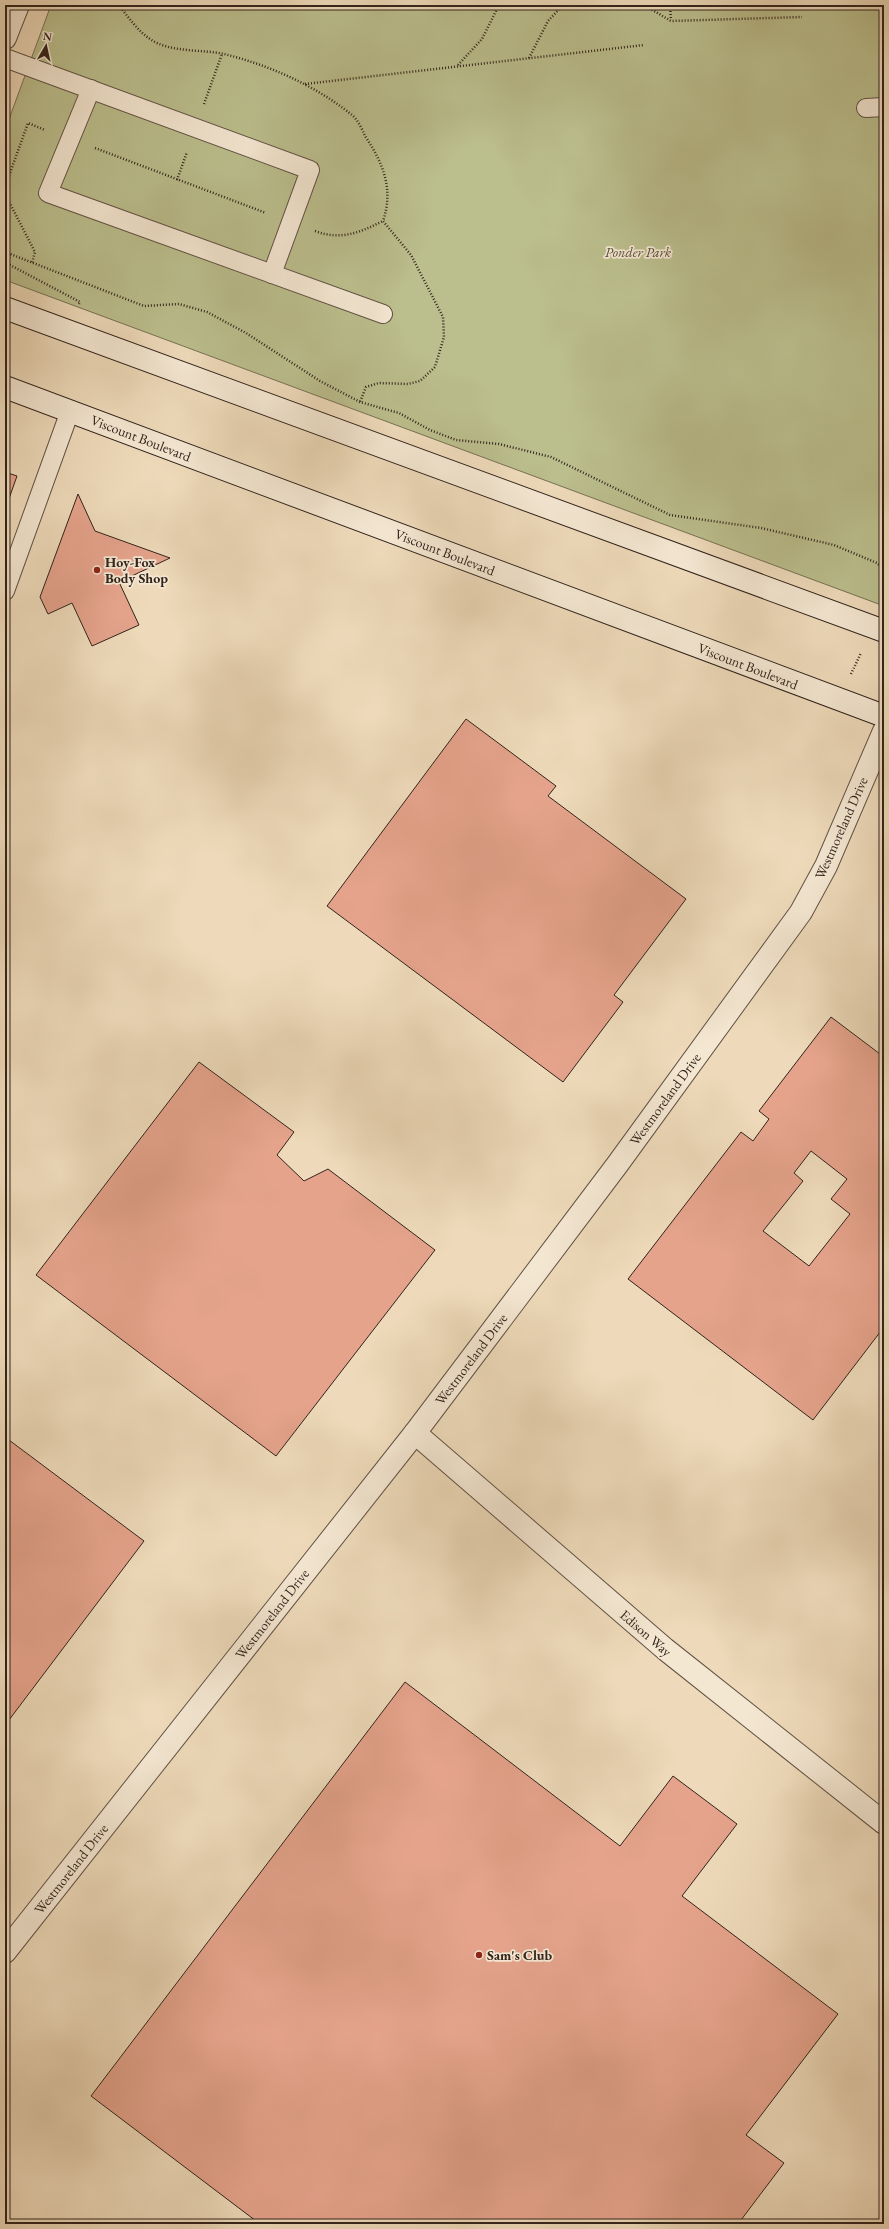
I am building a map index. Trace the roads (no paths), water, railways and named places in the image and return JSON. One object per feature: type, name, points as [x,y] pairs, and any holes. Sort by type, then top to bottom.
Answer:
[{"type":"street","points":[[5,38],[18,5]]},
{"type":"street","points":[[5,308],[884,631]]},
{"type":"street","name":"Viscount Boulevard","points":[[5,387],[884,716]]},
{"type":"street","name":"Westmoreland Drive","points":[[5,1952],[415,1434],[617,1165],[801,912],[826,866],[884,731]]},
{"type":"street","name":"Edison Way","points":[[415,1434],[682,1663],[884,1823]]},
{"type":"lane","points":[[5,58],[310,170],[272,274]]},
{"type":"lane","points":[[90,89],[48,193],[383,314]]},
{"type":"lane","points":[[866,108],[884,107]]},
{"type":"lane","points":[[5,591],[70,411]]},
{"type":"place","name":"Hoy-Fox Body Shop","points":[[97,570]]},
{"type":"place","name":"Sam's Club","points":[[479,1955]]},
{"type":"park label","name":"Ponder Park","points":[[638,252]]}]
